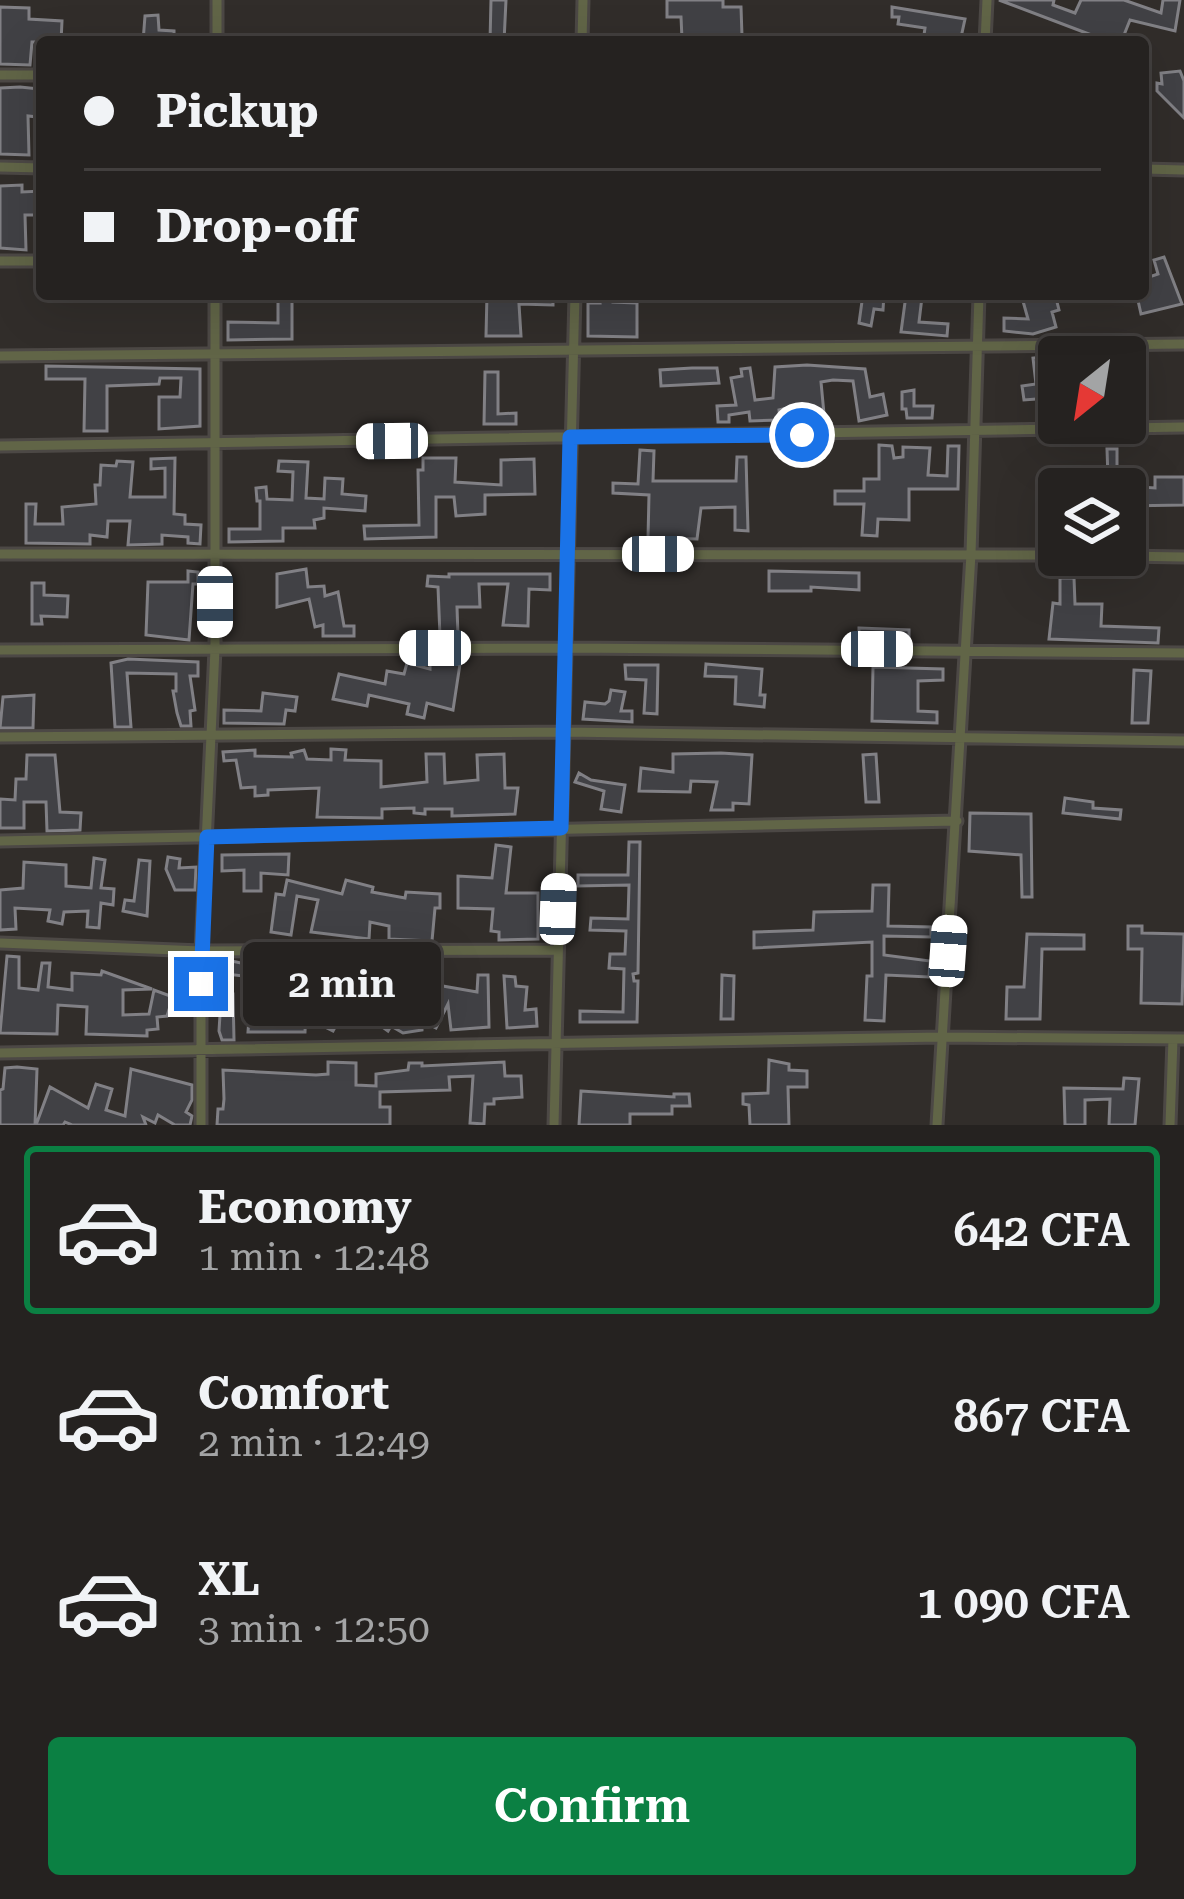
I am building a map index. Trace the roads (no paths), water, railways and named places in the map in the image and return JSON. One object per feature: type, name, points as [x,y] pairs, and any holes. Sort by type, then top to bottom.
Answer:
[{"type":"street","points":[[217,0],[218,36]]},
{"type":"street","points":[[582,36],[583,0]]},
{"type":"street","points":[[986,0],[986,36]]},
{"type":"street","points":[[0,75],[36,75]]},
{"type":"street","points":[[0,167],[36,168]]},
{"type":"street","points":[[1149,169],[1184,170]]},
{"type":"street","points":[[0,261],[36,260]]},
{"type":"street","points":[[201,1125],[201,951],[215,649],[215,300]]},
{"type":"street","points":[[554,1125],[575,300]]},
{"type":"street","points":[[937,1125],[971,554],[979,300]]},
{"type":"street","points":[[0,356],[1184,344]]},
{"type":"street","points":[[0,446],[1184,427]]},
{"type":"street","points":[[0,554],[1038,555]]},
{"type":"street","points":[[1146,556],[1184,556]]},
{"type":"street","points":[[0,650],[1184,653]]},
{"type":"street","points":[[0,737],[566,732],[1184,741]]},
{"type":"street","points":[[0,841],[956,820]]},
{"type":"street","points":[[0,943],[201,951],[557,950]]},
{"type":"street","points":[[0,1053],[942,1037],[1178,1039],[1170,1125]]}]
